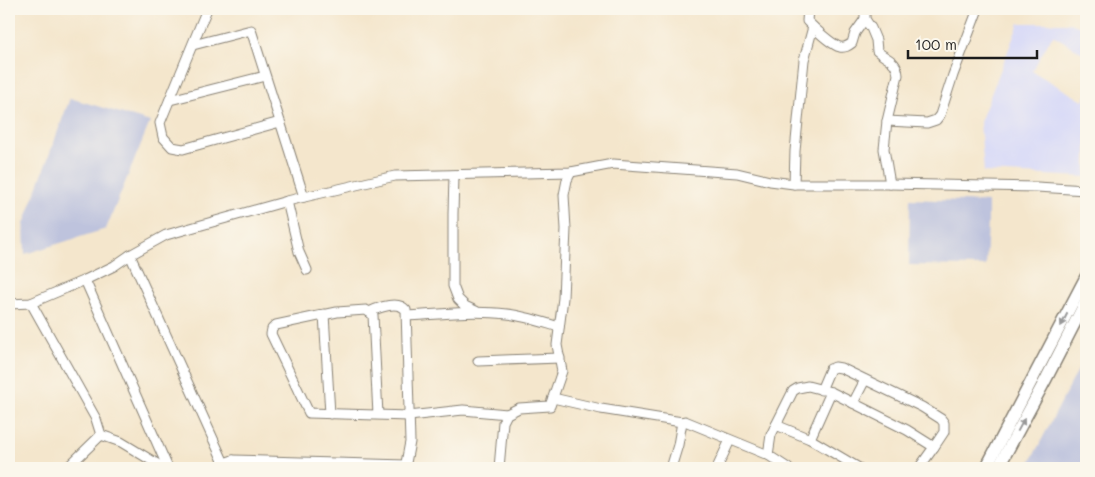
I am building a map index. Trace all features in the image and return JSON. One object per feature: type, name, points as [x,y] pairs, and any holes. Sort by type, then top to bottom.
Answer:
[{"type":"main road","points":[[986,468],[1086,277]]},
{"type":"main road","points":[[998,468],[1086,301]]},
{"type":"street","points":[[208,9],[160,123],[163,137],[172,148],[183,149],[280,122]]},
{"type":"street","points":[[808,9],[808,21],[838,46],[845,47],[852,43],[855,33],[865,19]]},
{"type":"street","points":[[865,9],[865,19],[876,40],[877,51],[894,62],[898,67],[887,121],[884,149],[890,184]]},
{"type":"street","points":[[887,121],[927,123],[936,120],[940,115],[978,9]]},
{"type":"street","points":[[794,184],[795,151],[804,60],[813,27]]},
{"type":"street","points":[[193,45],[251,30],[304,197]]},
{"type":"street","points":[[170,100],[266,76]]},
{"type":"street","points":[[9,304],[31,303],[85,280],[114,266],[130,254],[166,235],[287,201],[395,176],[571,172],[613,164],[737,173],[770,181],[794,184],[1037,186],[1086,190]]},
{"type":"street","points":[[378,415],[373,315],[366,310],[337,312],[276,325],[272,329],[271,334],[309,413],[409,416],[463,410],[507,414],[519,408],[550,406],[562,371],[557,345],[563,298],[566,229],[564,195],[571,172]]},
{"type":"street","points":[[454,175],[453,286],[458,299],[465,306],[476,311]]},
{"type":"street","points":[[287,201],[299,252],[307,270]]},
{"type":"street","points":[[130,254],[225,464]]},
{"type":"street","points":[[85,280],[168,468]]},
{"type":"street","points":[[31,303],[96,419],[101,435]]},
{"type":"street","points":[[225,464],[406,467],[410,442],[406,310],[404,307],[385,305],[369,312]]},
{"type":"street","points":[[407,316],[476,311],[509,314],[559,327]]},
{"type":"street","points":[[324,314],[330,414]]},
{"type":"street","points":[[478,361],[560,358]]},
{"type":"street","points":[[821,390],[830,369],[835,367],[841,368],[941,419],[944,423],[944,432],[919,468]]},
{"type":"street","points":[[854,403],[865,380]]},
{"type":"street","points":[[768,456],[771,436],[792,391],[808,386],[831,392],[854,403],[907,430],[934,447]]},
{"type":"street","points":[[810,439],[831,392]]},
{"type":"street","points":[[553,398],[601,409],[690,422],[768,456],[788,468]]},
{"type":"street","points":[[499,468],[503,422],[507,414]]},
{"type":"street","points":[[671,468],[678,446],[682,422]]},
{"type":"street","points":[[776,425],[810,439],[859,468]]},
{"type":"street","points":[[67,468],[101,435]]},
{"type":"street","points":[[101,435],[122,442],[164,468]]},
{"type":"street","points":[[717,468],[730,440]]},
{"type":"street","points":[[225,464],[246,468]]},
{"type":"shaded area","points":[[1019,23],[1070,23],[1086,29],[1086,55],[1053,35],[1032,71],[1083,101],[1086,95],[1086,177],[984,172],[980,122]]},
{"type":"shaded area","points":[[70,98],[150,122],[106,229],[25,254],[24,224]]},
{"type":"shaded area","points":[[910,199],[988,202],[986,266],[909,265]]},
{"type":"shaded area","points":[[1078,370],[1086,372],[1086,468],[1027,468]]}]
